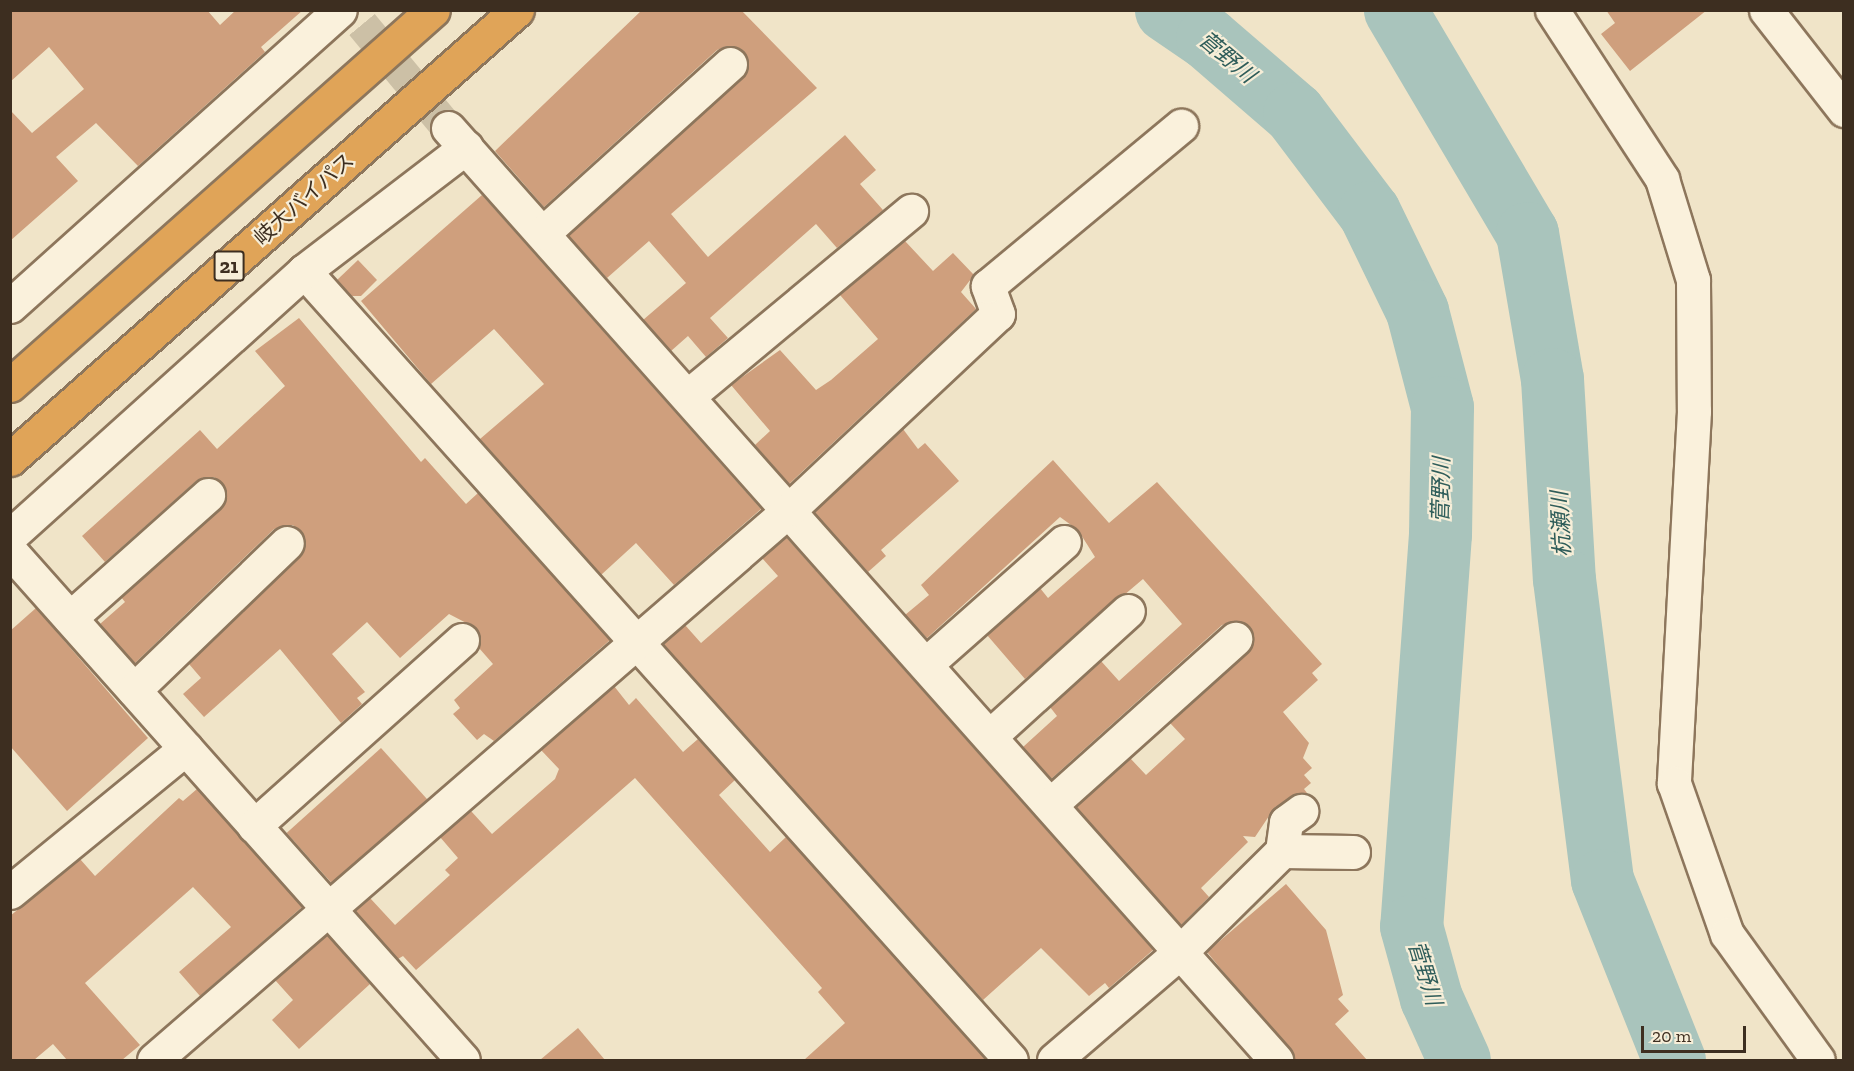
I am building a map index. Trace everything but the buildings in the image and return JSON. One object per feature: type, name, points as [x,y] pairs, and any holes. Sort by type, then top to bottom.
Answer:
[{"type":"highway","points":[[10,386],[433,10]]},
{"type":"highway","name":"岐大バイパス","points":[[10,459],[517,10]]},
{"type":"street","points":[[1552,10],[1662,179],[1693,280],[1694,411],[1674,783],[1727,934],[1818,1060]]},
{"type":"street","points":[[1766,10],[1844,110]]},
{"type":"street","points":[[10,306],[350,15]]},
{"type":"street","points":[[543,233],[730,64]]},
{"type":"street","points":[[154,1060],[326,907],[790,509],[998,314],[988,286],[1181,126]]},
{"type":"street","points":[[10,536],[304,271],[457,137],[790,509],[1276,1060]]},
{"type":"street","points":[[688,396],[911,211]]},
{"type":"street","points":[[304,271],[639,640],[1011,1060]]},
{"type":"street","points":[[70,618],[208,495]]},
{"type":"street","points":[[926,664],[1064,542]]},
{"type":"street","points":[[134,690],[287,543]]},
{"type":"street","points":[[10,551],[463,1060]]},
{"type":"street","points":[[990,736],[1128,611]]},
{"type":"street","points":[[1050,805],[1235,639]]},
{"type":"street","points":[[255,826],[462,640]]},
{"type":"street","points":[[10,892],[186,748]]},
{"type":"street","points":[[1054,1060],[1180,952],[1282,851],[1286,822],[1301,811]]},
{"type":"street","points":[[1282,851],[1353,852]]},
{"type":"waterway","name":"菅野川","points":[[1166,10],[1207,38],[1294,113],[1369,212],[1417,311],[1442,407],[1440,534],[1411,926],[1431,998],[1459,1060]]},
{"type":"waterway","name":"杭瀬川","points":[[1395,10],[1527,233],[1552,379],[1564,579],[1602,880],[1674,1060]]},
{"type":"tunnel","points":[[362,24],[448,128]]}]
